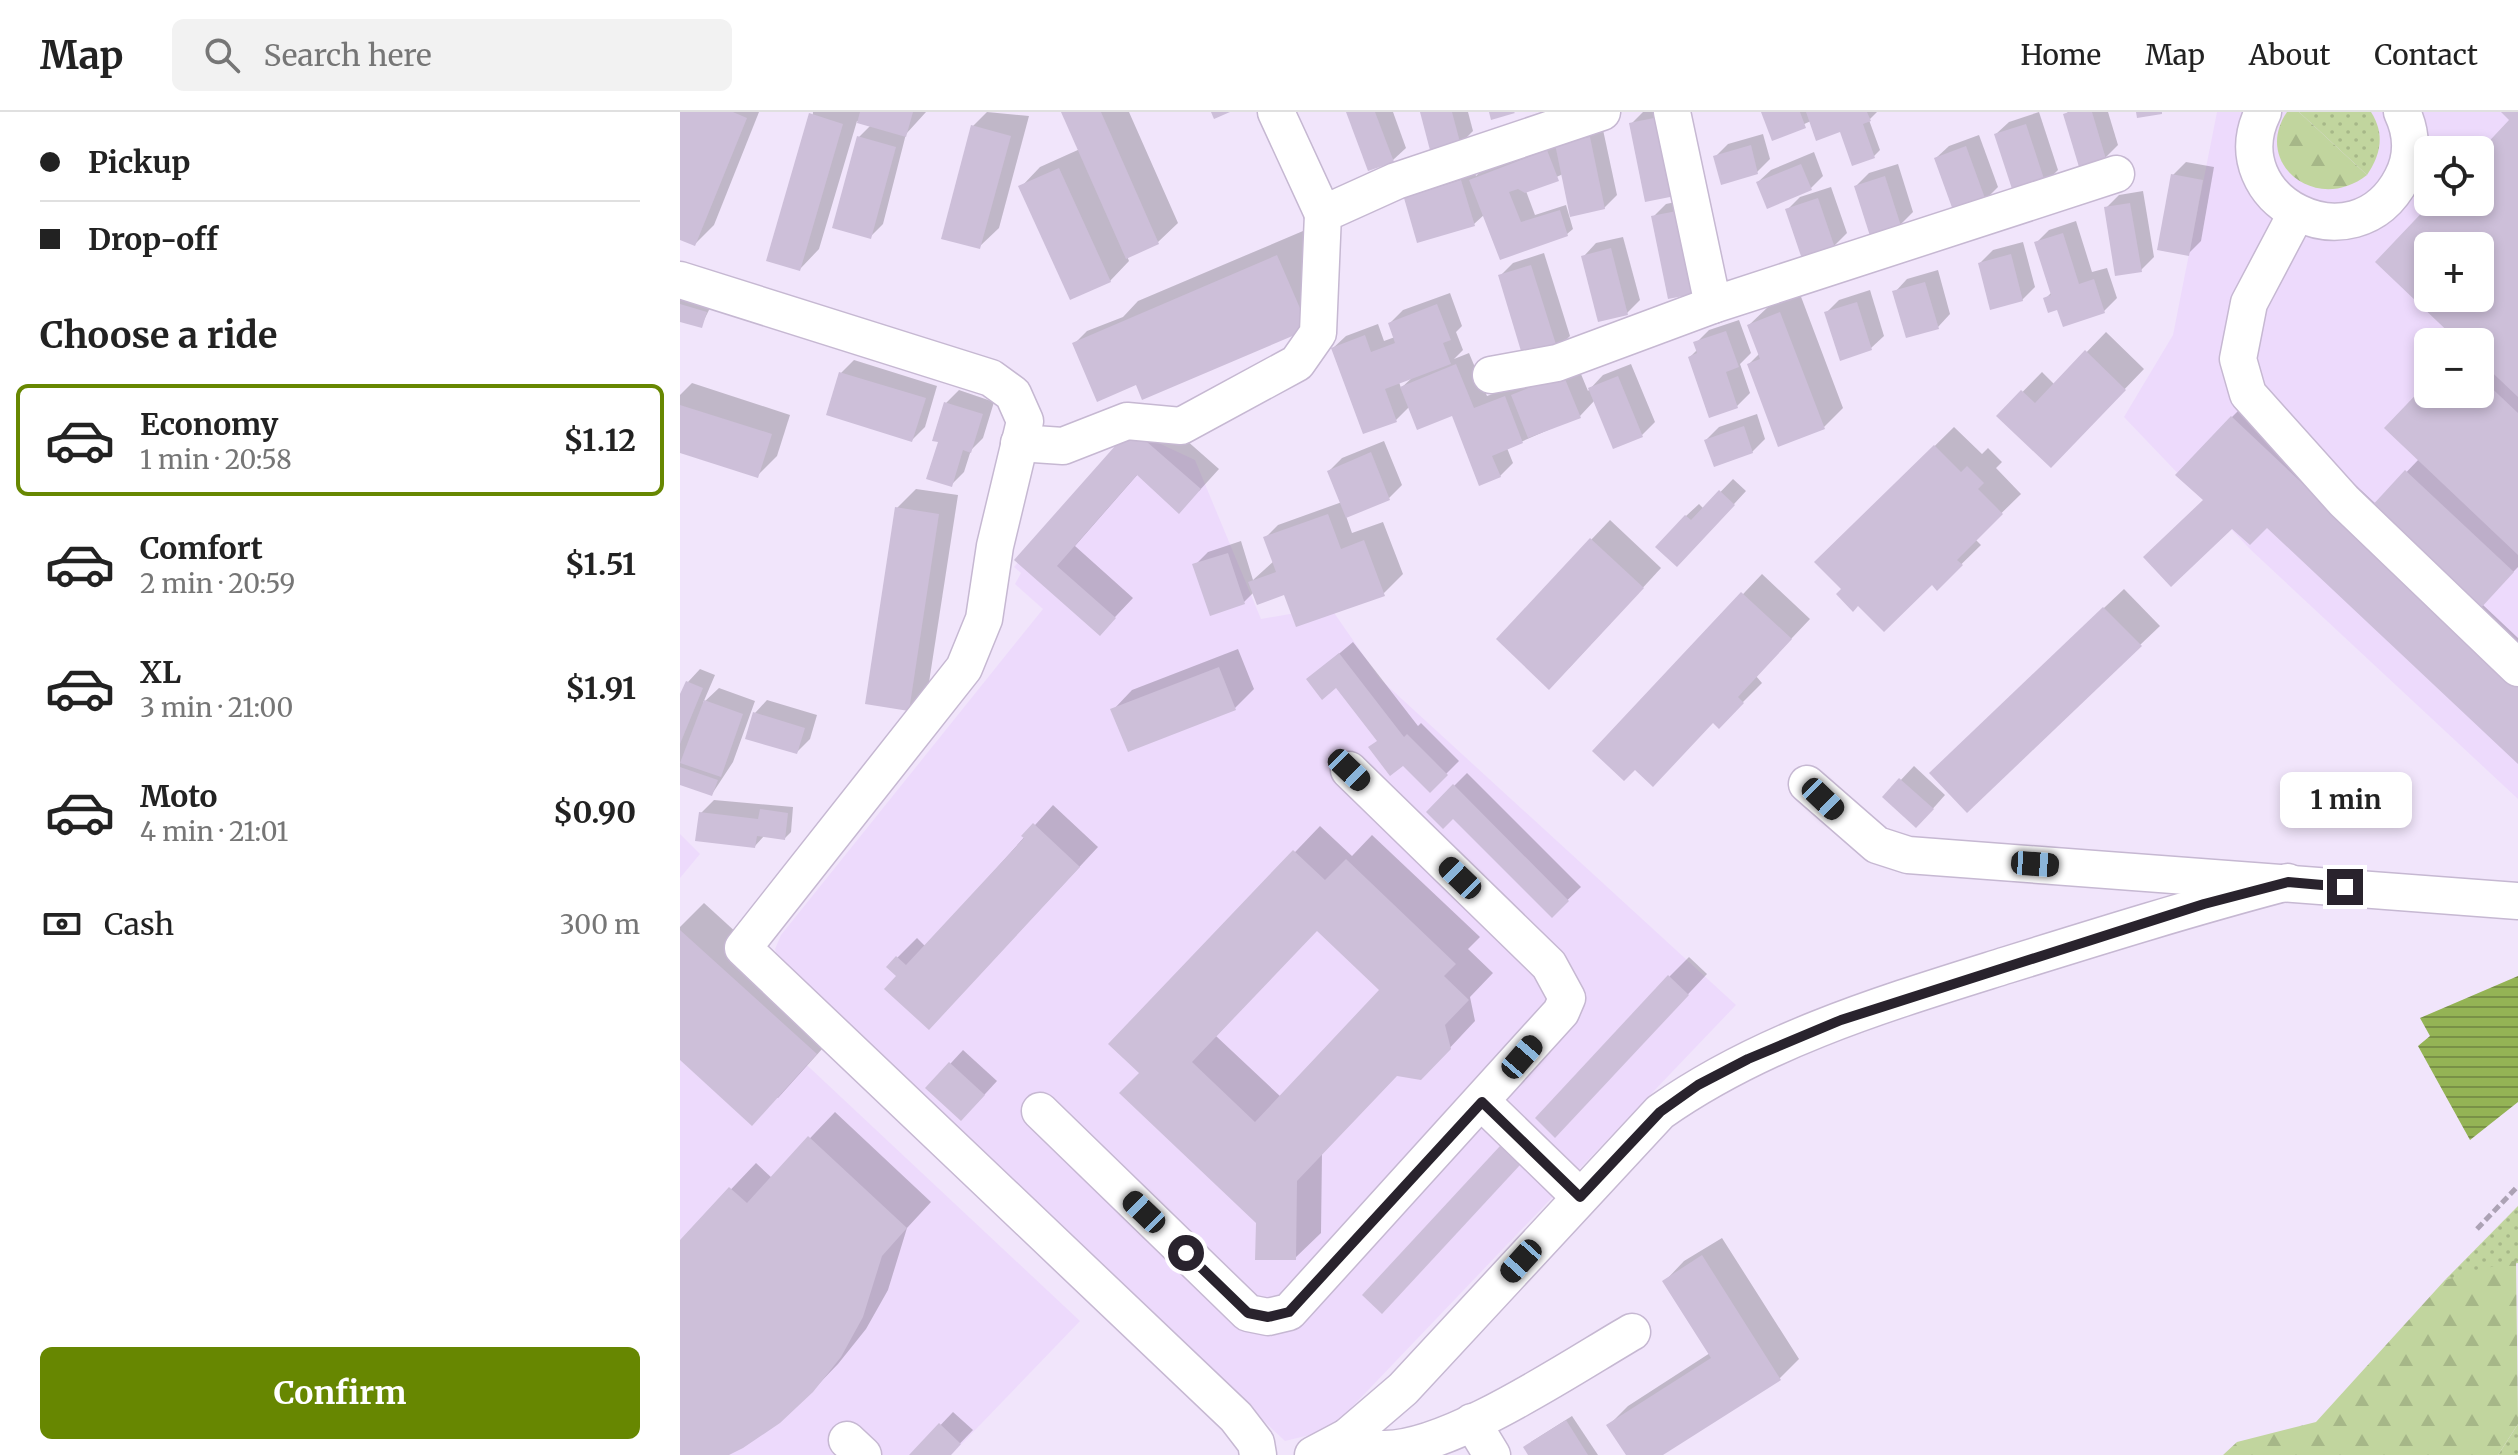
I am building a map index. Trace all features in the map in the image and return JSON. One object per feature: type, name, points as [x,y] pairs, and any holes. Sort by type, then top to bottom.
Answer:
[{"type":"street","points":[[1019,443],[1063,446],[1127,421],[1181,426],[1297,363],[1318,333],[1323,214],[1276,112]]},
{"type":"street","points":[[1323,214],[1396,181],[1602,112]]},
{"type":"street","points":[[1672,112],[1713,305]]},
{"type":"street","points":[[2263,112],[2256,135],[2260,172],[2275,196],[2296,214],[2313,220],[2351,221],[2383,204],[2396,190],[2410,155],[2410,137],[2402,112]]},
{"type":"street","points":[[1491,375],[1557,363],[1713,305],[2116,174]]},
{"type":"street","points":[[2296,214],[2249,303],[2238,359],[2248,394],[2344,501],[2518,668]]},
{"type":"street","points":[[680,280],[991,378],[1013,394],[1025,421],[995,546],[984,619],[964,668],[743,948],[1236,1417],[1256,1443],[1258,1455]]},
{"type":"street","points":[[1040,1111],[1248,1313],[1268,1317],[1289,1312],[1482,1102],[1561,1012],[1567,998],[1549,965],[1349,770]]},
{"type":"street","points":[[1807,784],[1877,845],[1908,855],[2518,901]]},
{"type":"street","points":[[1313,1455],[1347,1437],[1403,1389],[1660,1112],[1698,1085],[1748,1059],[1886,1003],[2288,882]]},
{"type":"street","points":[[1482,1102],[1580,1197]]},
{"type":"street","points":[[1347,1437],[1379,1449],[1403,1448],[1472,1422],[1632,1332]]},
{"type":"street","points":[[1472,1422],[1492,1455]]},
{"type":"path","points":[[2477,1229],[2518,1186]]},
{"type":"shaded area","points":[[2217,112],[2518,112],[2518,799],[2251,550],[2124,417],[2173,335]]},
{"type":"shaded area","points":[[1135,432],[1195,460],[1261,619],[1330,607],[1380,679],[1736,1005],[1330,1430],[1285,1441],[781,967],[775,949],[781,935],[1043,609],[1015,584],[1021,573],[1014,567]]},
{"type":"shaded area","points":[[680,834],[700,854],[680,878]]},
{"type":"shaded area","points":[[680,946],[1080,1321],[951,1455],[680,1455]]},
{"type":"shaded area","points":[[2518,976],[2518,1102],[2470,1140],[2418,1046],[2430,1036],[2420,1018]]},
{"type":"green space","points":[[2287,112],[2299,112],[2367,175],[2347,186],[2328,189],[2310,186],[2295,178],[2283,165],[2278,149],[2278,131]]},
{"type":"green space","points":[[2299,112],[2371,112],[2378,128],[2380,144],[2367,175]]},
{"type":"green space","points":[[2518,1206],[2518,1263],[2445,1280]]},
{"type":"green space","points":[[2516,1260],[2518,1424],[2498,1455],[2223,1455],[2237,1442],[2316,1422],[2445,1280]]},
{"type":"green space","points":[[2518,1424],[2518,1455],[2498,1455]]},
{"type":"building","points":[[680,112],[733,112],[747,118],[695,246],[680,240]]},
{"type":"building","points":[[860,112],[913,112],[906,137],[857,123]]},
{"type":"building","points":[[1061,112],[1101,112],[1159,244],[1126,259]]},
{"type":"building","points":[[1211,112],[1230,112],[1214,119]]},
{"type":"building","points":[[1346,112],[1375,112],[1394,162],[1368,171]]},
{"type":"building","points":[[1420,112],[1452,112],[1461,146],[1431,154]]},
{"type":"building","points":[[1489,112],[1514,112],[1515,113],[1491,120]]},
{"type":"building","points":[[1761,112],[1800,112],[1806,128],[1772,141]]},
{"type":"building","points":[[1806,112],[1867,112],[1871,121],[1863,124],[1875,158],[1852,166],[1840,132],[1816,141]]},
{"type":"building","points":[[2092,112],[2106,159],[2079,167],[2063,114]]},
{"type":"building","points":[[2136,112],[2162,112],[2162,114],[2137,118]]},
{"type":"building","points":[[2501,112],[2518,112],[2518,397],[2494,374],[2494,328],[2444,328],[2428,312],[2494,312],[2494,232],[2414,232],[2414,299],[2375,262],[2419,216],[2494,216],[2494,136],[2509,120]]},
{"type":"building","points":[[809,113],[843,124],[800,271],[766,261]]},
{"type":"building","points":[[1659,117],[1675,196],[1645,202],[1629,123]]},
{"type":"building","points":[[2026,124],[2046,185],[2014,195],[1994,134]]},
{"type":"building","points":[[971,125],[1011,136],[980,249],[941,239]]},
{"type":"building","points":[[857,136],[896,147],[871,239],[832,228]]},
{"type":"building","points":[[1590,137],[1605,209],[1570,217],[1555,144]]},
{"type":"building","points":[[1751,145],[1758,174],[1721,185],[1713,156]]},
{"type":"building","points":[[1966,146],[1986,201],[1954,213],[1934,158]]},
{"type":"building","points":[[1547,150],[1559,181],[1525,193],[1518,189],[1509,192],[1521,222],[1560,210],[1568,236],[1500,260],[1469,180]]},
{"type":"building","points":[[1801,164],[1812,190],[1767,209],[1756,182]]},
{"type":"building","points":[[1059,168],[1111,282],[1070,300],[1018,186]]},
{"type":"building","points":[[2171,174],[2203,180],[2189,256],[2157,250]]},
{"type":"building","points":[[1885,176],[1901,226],[1870,236],[1854,186]]},
{"type":"building","points":[[1461,180],[1475,226],[1417,243],[1404,198]]},
{"type":"building","points":[[1818,198],[1835,248],[1802,259],[1785,209]]},
{"type":"building","points":[[2130,203],[2142,272],[2115,276],[2104,207]]},
{"type":"building","points":[[1682,210],[1698,293],[1668,299],[1651,216]]},
{"type":"building","points":[[2063,233],[2079,284],[2094,279],[2105,313],[2063,327],[2057,310],[2048,313],[2043,298],[2051,295],[2034,242]]},
{"type":"building","points":[[1611,248],[1628,315],[1598,322],[1581,256]]},
{"type":"building","points":[[2011,254],[2023,301],[1990,310],[1978,263]]},
{"type":"building","points":[[1277,255],[1309,329],[1142,400],[1136,385],[1097,402],[1072,343]]},
{"type":"building","points":[[1531,265],[1558,351],[1524,361],[1498,275]]},
{"type":"building","points":[[1925,282],[1939,329],[1906,338],[1892,291]]},
{"type":"building","points":[[1857,302],[1872,350],[1840,361],[1824,312]]},
{"type":"building","points":[[680,304],[707,312],[702,328],[680,322]]},
{"type":"building","points":[[1437,304],[1451,340],[1443,343],[1451,364],[1385,389],[1397,422],[1363,434],[1331,348],[1365,335],[1371,352],[1395,343],[1388,323]]},
{"type":"building","points":[[1780,312],[1825,429],[1778,447],[1747,364],[1760,359],[1747,325]]},
{"type":"building","points":[[1726,331],[1739,367],[1726,372],[1738,408],[1709,418],[1688,357],[1697,353],[1693,342]]},
{"type":"building","points":[[2085,350],[2126,390],[2051,468],[1996,416],[2021,390],[2035,403]]},
{"type":"building","points":[[1456,364],[1474,408],[1505,396],[1523,443],[1492,456],[1501,477],[1479,486],[1452,416],[1417,430],[1400,387]]},
{"type":"building","points":[[839,372],[926,398],[912,442],[826,415]]},
{"type":"building","points":[[1563,374],[1581,418],[1528,438],[1511,395]]},
{"type":"building","points":[[1618,376],[1643,437],[1613,449],[1588,388]]},
{"type":"building","points":[[2494,390],[2518,413],[2518,555],[2384,428],[2414,397],[2414,408],[2494,408]]},
{"type":"building","points":[[944,402],[983,414],[971,453],[963,450],[952,487],[926,479],[938,442],[932,441]]},
{"type":"building","points":[[680,405],[772,434],[758,478],[680,453]]},
{"type":"building","points":[[2231,416],[2518,687],[2518,764],[2267,528],[2250,545],[2232,529],[2171,587],[2143,557],[2203,500],[2175,475]]},
{"type":"building","points":[[1744,426],[1753,453],[1714,467],[1704,440]]},
{"type":"building","points":[[1131,428],[1201,489],[1179,514],[1137,475],[1057,566],[1116,618],[1100,636],[1014,560]]},
{"type":"building","points":[[1934,445],[1961,472],[1967,466],[1984,483],[1978,489],[2003,514],[1957,560],[1963,565],[1937,591],[1932,585],[1884,632],[1858,606],[1853,612],[1836,594],[1841,589],[1814,562]]},
{"type":"building","points":[[1371,452],[1390,500],[1346,518],[1327,471]]},
{"type":"building","points":[[2405,470],[2514,572],[2479,610],[2370,508]]},
{"type":"building","points":[[1719,490],[1735,505],[1677,567],[1655,547],[1685,515],[1691,520]]},
{"type":"building","points":[[895,507],[939,514],[909,711],[865,704]]},
{"type":"building","points":[[1328,514],[1341,549],[1364,540],[1385,596],[1296,627],[1284,595],[1257,605],[1248,582],[1276,572],[1263,537]]},
{"type":"building","points":[[1590,538],[1644,588],[1549,690],[1496,639]]},
{"type":"building","points":[[1228,553],[1245,604],[1210,616],[1192,564]]},
{"type":"building","points":[[1741,592],[1792,639],[1738,697],[1744,703],[1719,729],[1713,723],[1653,787],[1635,770],[1624,781],[1592,751]]},
{"type":"building","points":[[2103,607],[2142,646],[1967,813],[1929,773]]},
{"type":"building","points":[[1339,653],[1404,737],[1407,734],[1448,775],[1430,793],[1403,766],[1390,776],[1368,747],[1377,741],[1336,688],[1322,700],[1306,679]]},
{"type":"building","points":[[1219,667],[1236,710],[1128,752],[1110,709]]},
{"type":"building","points":[[686,681],[703,688],[680,744],[680,694]]},
{"type":"building","points":[[704,700],[743,714],[721,777],[680,763]]},
{"type":"building","points":[[753,712],[805,728],[797,754],[745,739]]},
{"type":"building","points":[[680,767],[718,780],[712,796],[680,785]]},
{"type":"building","points":[[1899,778],[1934,809],[1916,828],[1882,797]]},
{"type":"building","points":[[1453,784],[1569,901],[1552,918],[1453,819],[1443,829],[1426,812]]},
{"type":"building","points":[[760,809],[788,813],[785,840],[757,836],[755,848],[695,841],[699,812],[758,819]]},
{"type":"building","points":[[1033,823],[1080,867],[929,1030],[884,989],[896,976],[886,967],[896,956],[906,965],[1024,838],[1021,836]]},
{"type":"building","points":[[1293,850],[1325,880],[1346,859],[1456,964],[1444,976],[1469,1000],[1445,1025],[1451,1049],[1421,1080],[1397,1076],[1297,1181],[1296,1260],[1255,1260],[1256,1223],[1119,1093],[1139,1073],[1108,1044]],"holes":[[[1317,931],[1379,990],[1255,1122],[1192,1062]]]},
{"type":"building","points":[[680,930],[817,1054],[752,1126],[680,1060]]},
{"type":"building","points":[[1668,975],[1689,995],[1555,1138],[1535,1118]]},
{"type":"building","points":[[949,1062],[985,1095],[961,1121],[925,1088]]},
{"type":"building","points":[[808,1136],[907,1228],[882,1256],[863,1317],[841,1357],[813,1392],[780,1423],[729,1455],[680,1455],[680,1240],[729,1187],[747,1203]]},
{"type":"building","points":[[1500,1146],[1520,1165],[1382,1314],[1362,1295]]},
{"type":"building","points":[[1702,1255],[1781,1380],[1663,1455],[1626,1455],[1606,1425],[1711,1358],[1662,1281]]},
{"type":"building","points":[[1566,1420],[1588,1455],[1528,1455],[1523,1447]]},
{"type":"building","points":[[939,1423],[961,1444],[951,1455],[909,1455]]},
{"type":"route","points":[[1186,1253],[1248,1313],[1268,1317],[1289,1312],[1482,1102],[1532,1147],[1580,1197],[1660,1112],[1698,1085],[1748,1059],[1841,1020],[1886,1003],[2204,904],[2288,882],[2345,887]]}]
